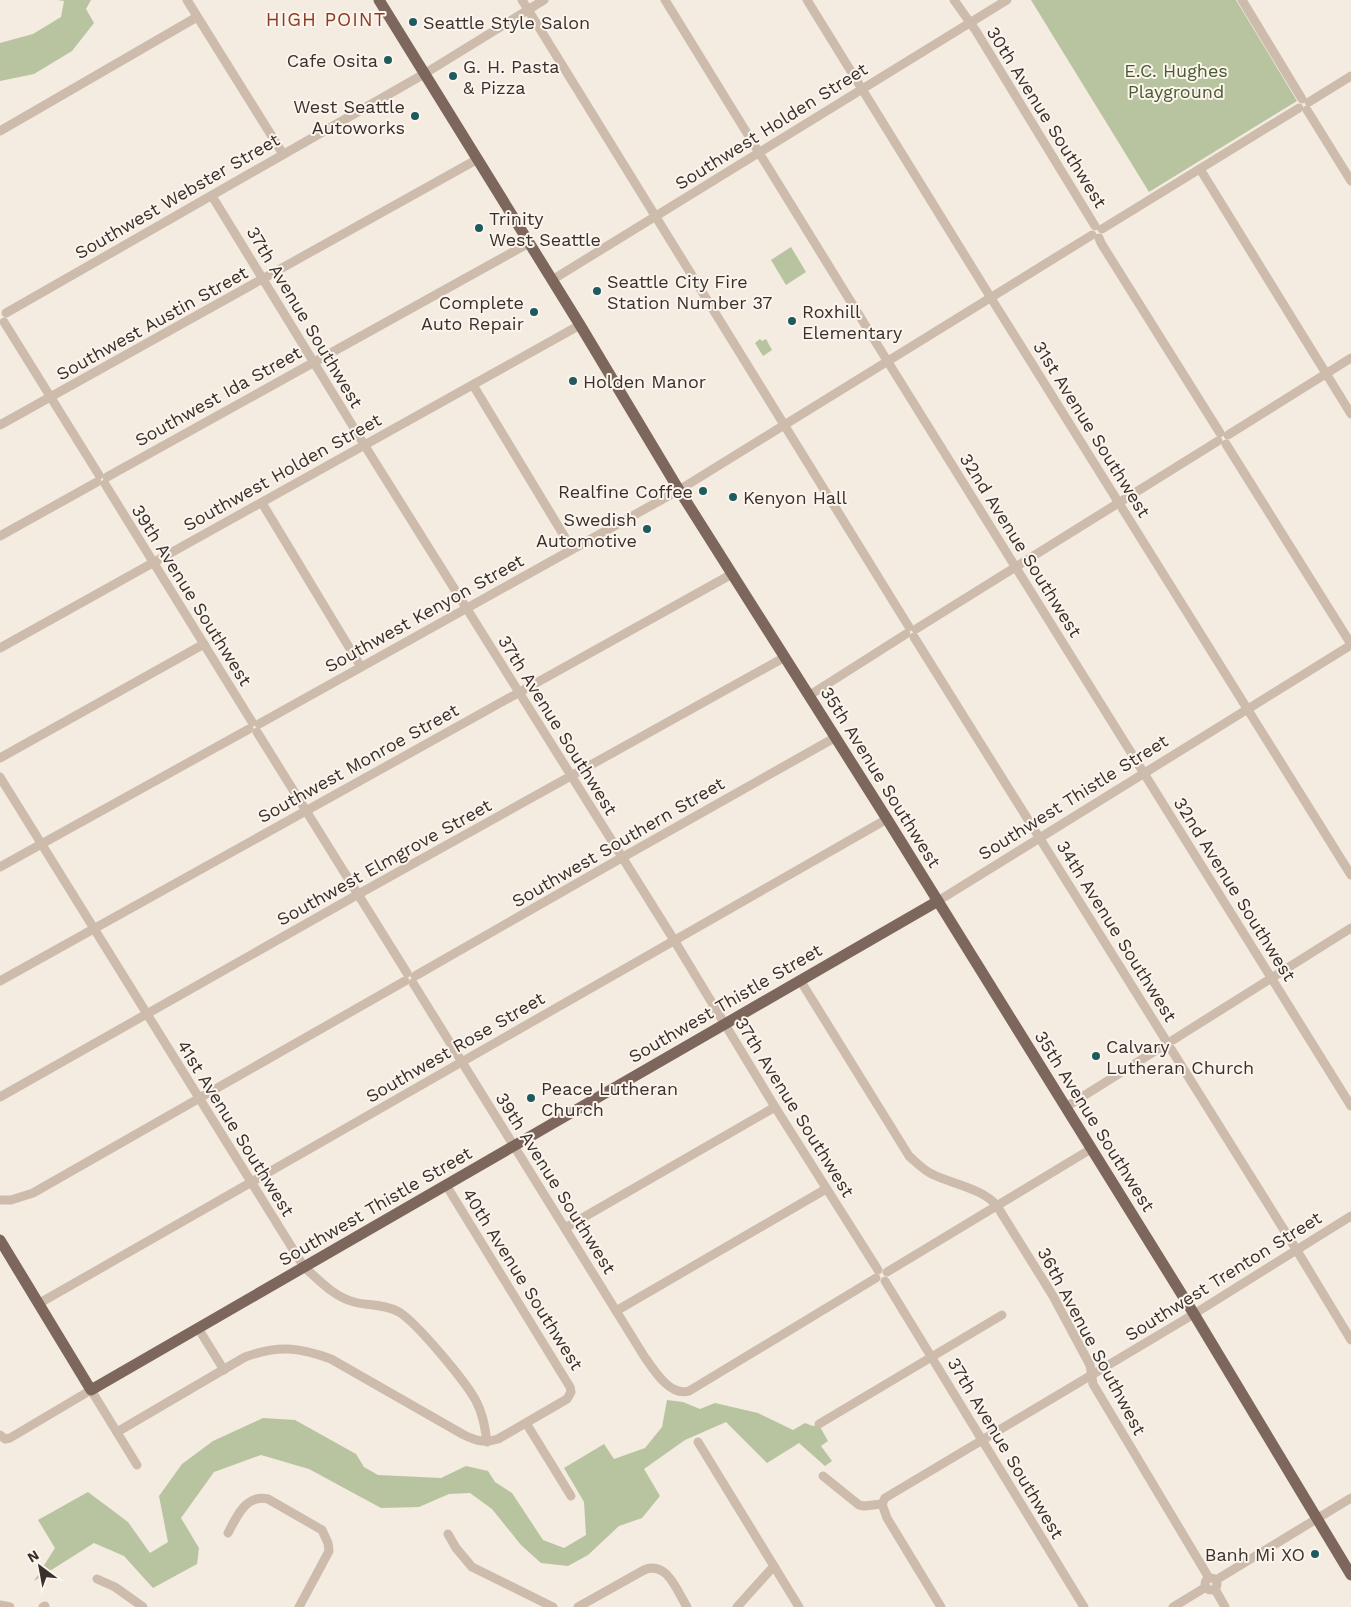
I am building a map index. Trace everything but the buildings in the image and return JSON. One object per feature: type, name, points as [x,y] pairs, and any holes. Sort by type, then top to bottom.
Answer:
[{"type":"main road","name":"35th Avenue Southwest","points":[[379,0],[732,574],[887,818],[1194,1314],[1351,1575]]},
{"type":"main road","name":"Southwest Thistle Street","points":[[91,1390],[938,901]]},
{"type":"main road","points":[[0,1240],[91,1390]]},
{"type":"street","points":[[187,0],[283,154]]},
{"type":"street","name":"34th Avenue Southwest","points":[[522,0],[783,426],[1351,1340]]},
{"type":"street","name":"Southwest Webster Street","points":[[3,317],[424,74],[544,0]]},
{"type":"street","name":"32nd Avenue Southwest","points":[[665,0],[1351,1106]]},
{"type":"street","name":"31st Avenue Southwest","points":[[807,0],[1351,875]]},
{"type":"street","name":"30th Avenue Southwest","points":[[954,0],[970,23],[1097,232],[1101,243],[1351,644]]},
{"type":"street","name":"Southwest Holden Street","points":[[552,280],[1006,0]]},
{"type":"street","points":[[1242,0],[1351,181]]},
{"type":"street","points":[[0,131],[197,17]]},
{"type":"street","name":"Southwest Kenyon Street","points":[[0,867],[680,490],[1351,76]]},
{"type":"street","name":"Southwest Austin Street","points":[[0,425],[476,160]]},
{"type":"street","points":[[1200,169],[1351,414]]},
{"type":"street","name":"37th Avenue Southwest","points":[[212,196],[365,446],[674,940],[1084,1607]]},
{"type":"street","name":"Southwest Ida Street","points":[[0,536],[529,243]]},
{"type":"street","name":"39th Avenue Southwest","points":[[3,317],[254,727],[654,1370],[665,1382],[679,1392],[688,1390],[881,1275]]},
{"type":"street","name":"Southwest Holden Street","points":[[0,648],[580,325]]},
{"type":"street","points":[[810,695],[1351,358]]},
{"type":"street","points":[[472,385],[572,549]]},
{"type":"street","points":[[262,503],[361,667]]},
{"type":"street","name":"Southwest Monroe Street","points":[[0,981],[732,574]]},
{"type":"street","points":[[0,758],[204,644]]},
{"type":"street","name":"Southwest Thistle Street","points":[[938,901],[1351,644]]},
{"type":"street","name":"Southwest Elmgrove Street","points":[[0,1097],[358,894],[786,657]]},
{"type":"street","name":"Southwest Southern Street","points":[[0,1200],[11,1200],[33,1193],[836,737]]},
{"type":"street","name":"41st Avenue Southwest","points":[[0,777],[304,1267],[335,1294],[361,1304],[391,1308],[400,1312],[413,1323],[462,1381],[476,1402],[482,1416],[487,1442]]},
{"type":"street","name":"Southwest Rose Street","points":[[38,1304],[887,818]]},
{"type":"street","points":[[1066,1107],[1351,928]]},
{"type":"street","name":"36th Avenue Southwest","points":[[800,980],[909,1156],[921,1168],[933,1175],[989,1198],[998,1206],[1053,1296],[1090,1365],[1093,1384],[1225,1607]]},
{"type":"street","points":[[565,1228],[775,1107]]},
{"type":"street","points":[[881,1275],[1092,1149]]},
{"type":"street","name":"40th Avenue Southwest","points":[[446,1186],[570,1387],[571,1391],[567,1398],[526,1423]]},
{"type":"street","points":[[616,1311],[826,1189]]},
{"type":"street","name":"Southwest Trenton Street","points":[[882,1504],[885,1498],[1194,1314],[1351,1216]]},
{"type":"street","points":[[820,1424],[1002,1315]]},
{"type":"street","points":[[198,1328],[224,1370]]},
{"type":"street","points":[[117,1432],[245,1357],[271,1349],[283,1348],[314,1352],[331,1359],[464,1436],[479,1442],[498,1439],[526,1423],[571,1496]]},
{"type":"street","points":[[91,1390],[137,1465]]},
{"type":"street","name":"Southwest Thistle Street","points":[[3,1437],[15,1435],[91,1390]]},
{"type":"street","points":[[698,1442],[799,1607]]},
{"type":"street","points":[[823,1476],[859,1505],[882,1504],[884,1512],[941,1607]]},
{"type":"street","points":[[228,1533],[246,1504],[262,1498],[268,1499],[322,1530],[328,1543],[329,1551],[299,1607]]},
{"type":"street","points":[[1173,1607],[1351,1498]]},
{"type":"street","points":[[448,1534],[456,1548],[472,1567],[553,1607]]},
{"type":"street","points":[[737,1607],[774,1566]]},
{"type":"street","points":[[578,1607],[649,1568],[660,1568],[668,1575],[687,1607]]},
{"type":"street","points":[[97,1579],[115,1587],[143,1607]]},
{"type":"street","points":[[0,1605],[10,1607]]},
{"type":"green space","points":[[57,0],[91,0],[86,9],[94,23],[72,51],[34,74],[0,81],[0,43],[33,34],[61,17],[64,1]]},
{"type":"green space","name":"E.C. Hughes Playground","points":[[1031,0],[1236,0],[1297,101],[1149,192]]},
{"type":"green space","points":[[791,247],[806,272],[786,285],[771,260]]},
{"type":"green space","points":[[760,339],[762,341],[766,339],[772,350],[763,356],[755,343]]},
{"type":"green space","points":[[667,1400],[683,1402],[700,1409],[715,1403],[758,1413],[793,1430],[805,1423],[813,1426],[819,1425],[828,1441],[821,1446],[832,1461],[825,1466],[799,1443],[767,1463],[726,1422],[685,1440],[644,1469],[660,1496],[642,1518],[619,1526],[588,1555],[568,1566],[541,1563],[521,1545],[492,1509],[470,1493],[449,1494],[419,1507],[381,1508],[309,1469],[261,1455],[214,1472],[181,1518],[199,1548],[197,1564],[153,1588],[124,1556],[94,1543],[34,1581],[55,1548],[38,1520],[88,1492],[128,1522],[150,1553],[168,1542],[159,1496],[182,1464],[213,1441],[263,1418],[295,1420],[356,1454],[364,1467],[378,1475],[441,1478],[466,1466],[488,1471],[495,1482],[512,1493],[543,1540],[564,1548],[586,1535],[584,1502],[564,1468],[604,1444],[614,1459],[645,1448],[662,1427]]},
{"type":"place","name":"Seattle Style Salon","points":[[413,22]]},
{"type":"place","name":"Cafe Osita","points":[[388,60]]},
{"type":"place","name":"G. H. Pasta & Pizza","points":[[453,76]]},
{"type":"place","name":"West Seattle Autoworks","points":[[415,116]]},
{"type":"place","name":"Trinity West Seattle","points":[[479,228]]},
{"type":"place","name":"Seattle City Fire Station Number 37","points":[[597,291]]},
{"type":"place","name":"Complete Auto Repair","points":[[534,312]]},
{"type":"place","name":"Roxhill Elementary","points":[[792,321]]},
{"type":"place","name":"Holden Manor","points":[[573,381]]},
{"type":"place","name":"Realfine Coffee","points":[[703,491]]},
{"type":"place","name":"Kenyon Hall","points":[[733,497]]},
{"type":"place","name":"Swedish Automotive","points":[[647,529]]},
{"type":"place","name":"Calvary Lutheran Church","points":[[1096,1056]]},
{"type":"place","name":"Peace Lutheran Church","points":[[531,1098]]},
{"type":"place","name":"Banh Mi XO","points":[[1315,1554]]},
{"type":"district","name":"HIGH POINT","points":[[326,19]]}]
